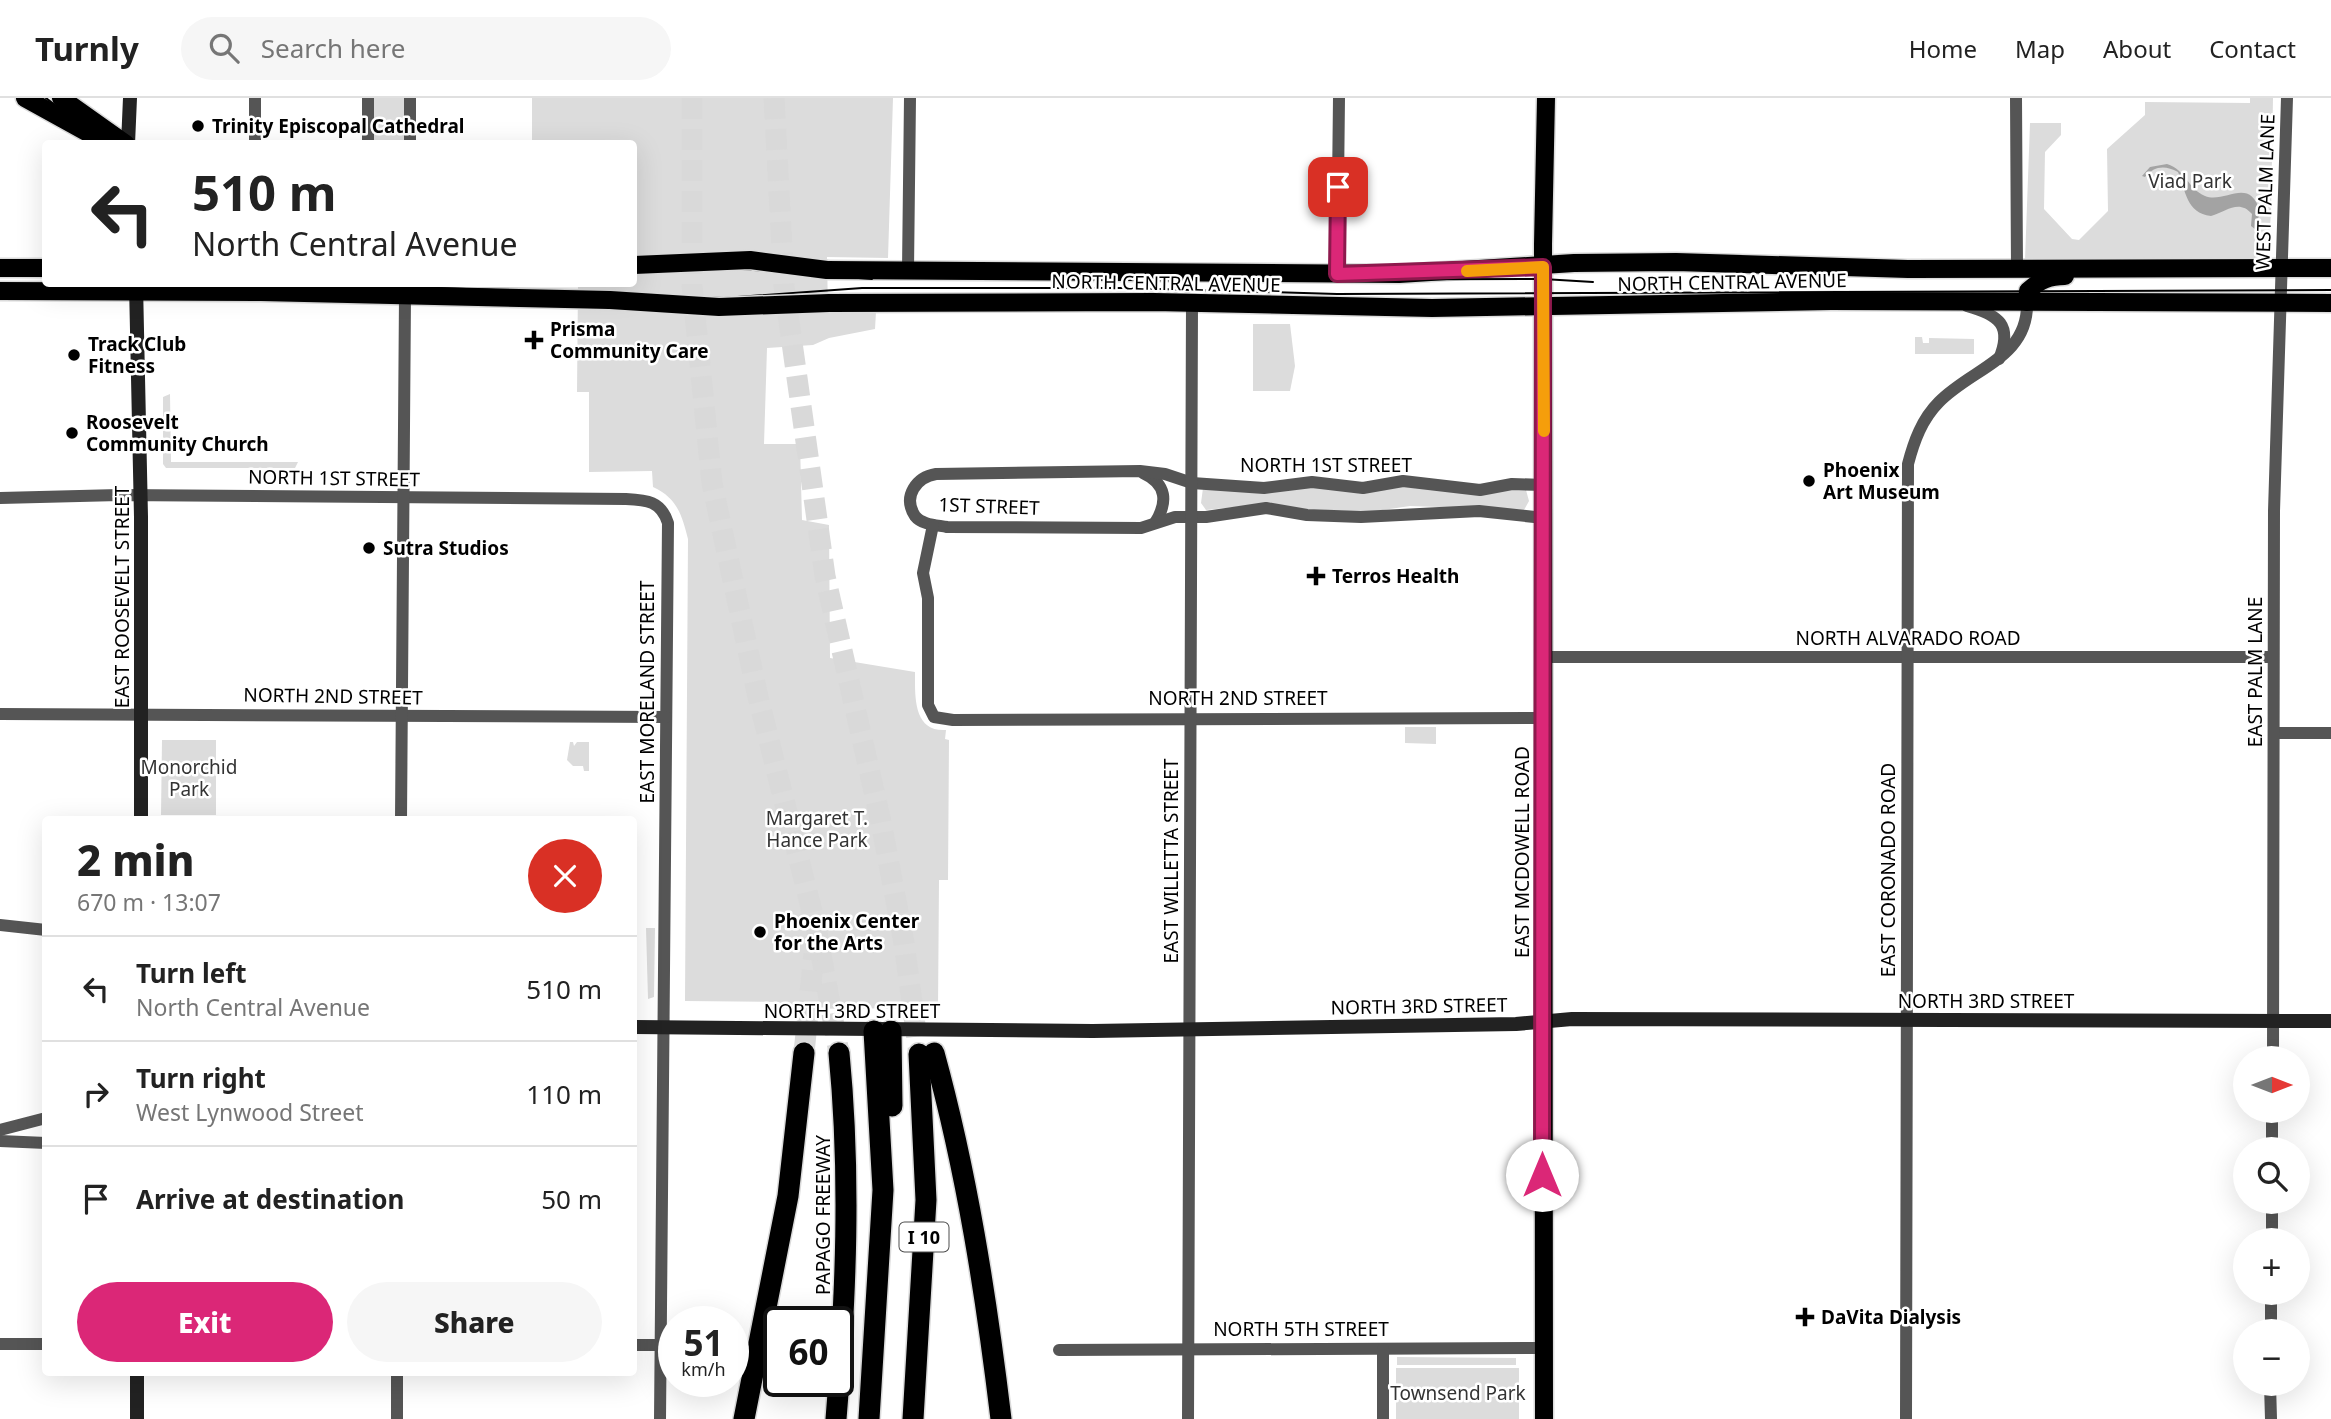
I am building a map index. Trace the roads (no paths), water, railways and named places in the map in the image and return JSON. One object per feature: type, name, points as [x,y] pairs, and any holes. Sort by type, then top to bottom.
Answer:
[{"type":"highway","points":[[869,1419],[883,1190],[883,1031]]},
{"type":"highway","points":[[879,1419],[893,1187],[883,1031]]},
{"type":"highway","points":[[744,1419],[788,1196],[804,1053]]},
{"type":"highway","name":"PAPAGO FREEWAY","points":[[836,1419],[845,1311],[848,1188],[839,1053]]},
{"type":"highway","name":"I 10","points":[[913,1419],[926,1200],[927,1054],[957,1136],[973,1221],[1001,1419]]},
{"type":"main road","points":[[25,98],[92,135],[118,140]]},
{"type":"main road","points":[[61,98],[122,140]]},
{"type":"main road","name":"EAST MCDOWELL ROAD","points":[[1544,1419],[1543,276],[1546,98]]},
{"type":"main road","name":"NORTH CENTRAL AVENUE","points":[[637,265],[750,260],[827,270],[1543,276],[1574,263],[1703,262],[1871,268],[2331,268]]},
{"type":"main road","points":[[0,268],[42,268]]},
{"type":"main road","points":[[2027,302],[2028,290],[2052,275],[2135,275],[2159,268]]},
{"type":"main road","name":"NORTH CENTRAL AVENUE","points":[[0,291],[136,287],[610,300],[719,307],[829,303],[1192,304],[1377,308],[2027,302],[2281,295],[2331,303]]},
{"type":"street","points":[[123,140],[130,98]]},
{"type":"street","points":[[255,98],[255,140]]},
{"type":"street","points":[[368,98],[368,140]]},
{"type":"street","points":[[410,98],[410,140]]},
{"type":"street","points":[[908,270],[910,98]]},
{"type":"street","points":[[1337,274],[1339,98]]},
{"type":"street","points":[[2016,98],[2017,268]]},
{"type":"street","name":"WEST PALM LANE","points":[[2281,295],[2287,98]]},
{"type":"street","name":"EAST ROOSEVELT STREET","points":[[136,287],[141,495],[141,816]]},
{"type":"street","name":"EAST PALM LANE","points":[[2273,1046],[2273,657],[2281,295]]},
{"type":"street","points":[[401,816],[405,296]]},
{"type":"street","points":[[1950,301],[1985,311],[2001,323],[2006,336],[1999,360]]},
{"type":"street","name":"EAST CORONADO ROAD","points":[[1906,1419],[1908,464],[1914,442],[1939,401],[1999,360],[2021,335],[2027,316],[2027,302]]},
{"type":"street","name":"EAST WILLETTA STREET","points":[[1188,1419],[1192,304]]},
{"type":"street","points":[[1140,471],[1154,478],[1164,494],[1162,511],[1155,523]]},
{"type":"street","name":"1ST STREET","points":[[1192,484],[1165,474],[1140,471],[929,476],[916,483],[911,499],[915,516],[933,525],[1141,528],[1175,517],[1192,517]]},
{"type":"street","name":"NORTH 1ST STREET","points":[[1192,484],[1264,488],[1312,482],[1363,488],[1403,481],[1480,490],[1512,484],[1544,485]]},
{"type":"street","name":"NORTH 1ST STREET","points":[[0,498],[141,495],[648,500],[664,511]]},
{"type":"street","points":[[1192,517],[1266,508],[1307,515],[1361,517],[1479,511],[1544,518]]},
{"type":"street","name":"EAST MORELAND STREET","points":[[661,1306],[668,523],[664,511]]},
{"type":"street","name":"NORTH 2ND STREET","points":[[933,525],[923,573],[928,598],[928,705],[934,717],[953,720],[1191,717],[1543,718]]},
{"type":"street","name":"NORTH ALVARADO ROAD","points":[[1543,657],[2273,657]]},
{"type":"street","name":"NORTH 2ND STREET","points":[[0,714],[666,717]]},
{"type":"street","points":[[2274,733],[2331,733]]},
{"type":"street","points":[[0,925],[42,930]]},
{"type":"street","name":"NORTH 3RD STREET","points":[[637,1027],[883,1031],[1190,1030],[1542,1023],[1572,1019],[2331,1021]]},
{"type":"street","points":[[0,1130],[42,1119]]},
{"type":"street","points":[[0,1141],[42,1143]]},
{"type":"street","points":[[0,1345],[42,1345]]},
{"type":"street","points":[[637,1345],[658,1345]]},
{"type":"street","name":"NORTH 5TH STREET","points":[[1059,1350],[1543,1348]]},
{"type":"street","points":[[1383,1349],[1383,1419]]},
{"type":"street","points":[[137,1376],[137,1419]]},
{"type":"street","points":[[397,1376],[397,1419]]},
{"type":"street","points":[[2270,1396],[2271,1419]]},
{"type":"street","name":"EAST MORELAND STREET","points":[[660,1397],[660,1419]]},
{"type":"tunnel","points":[[692,98],[692,286],[712,483],[758,697],[816,927],[839,1053]]},
{"type":"tunnel","points":[[774,98],[784,286],[825,576],[881,822],[904,943],[919,1054]]},
{"type":"tunnel","points":[[804,1053],[814,954]]},
{"type":"tram line","points":[[46,98],[99,140]]},
{"type":"tram line","points":[[637,273],[727,268],[872,279]]},
{"type":"tram line","points":[[0,276],[42,276]]},
{"type":"tram line","points":[[1131,280],[1543,279],[1593,282]]},
{"type":"tram line","points":[[407,287],[724,298],[862,288],[1125,288],[1337,294],[2331,290]]},
{"type":"place","name":"Trinity Episcopal Cathedral","points":[[198,126]]},
{"type":"place","name":"Prisma Community Care","points":[[534,340]]},
{"type":"place","name":"Track Club Fitness","points":[[74,355]]},
{"type":"place","name":"Roosevelt Community Church","points":[[72,433]]},
{"type":"place","name":"Phoenix Art Museum","points":[[1809,481]]},
{"type":"place","name":"Sutra Studios","points":[[369,548]]},
{"type":"place","name":"Terros Health","points":[[1316,576]]},
{"type":"place","name":"Phoenix Center for the Arts","points":[[760,932]]},
{"type":"place","name":"DaVita Dialysis","points":[[1805,1317]]},
{"type":"park label","name":"Viad Park","points":[[2190,181]]},
{"type":"park label","name":"Monorchid Park","points":[[189,778]]},
{"type":"park label","name":"Margaret T. Hance Park","points":[[817,829]]},
{"type":"park label","name":"Townsend Park","points":[[1458,1393]]}]
